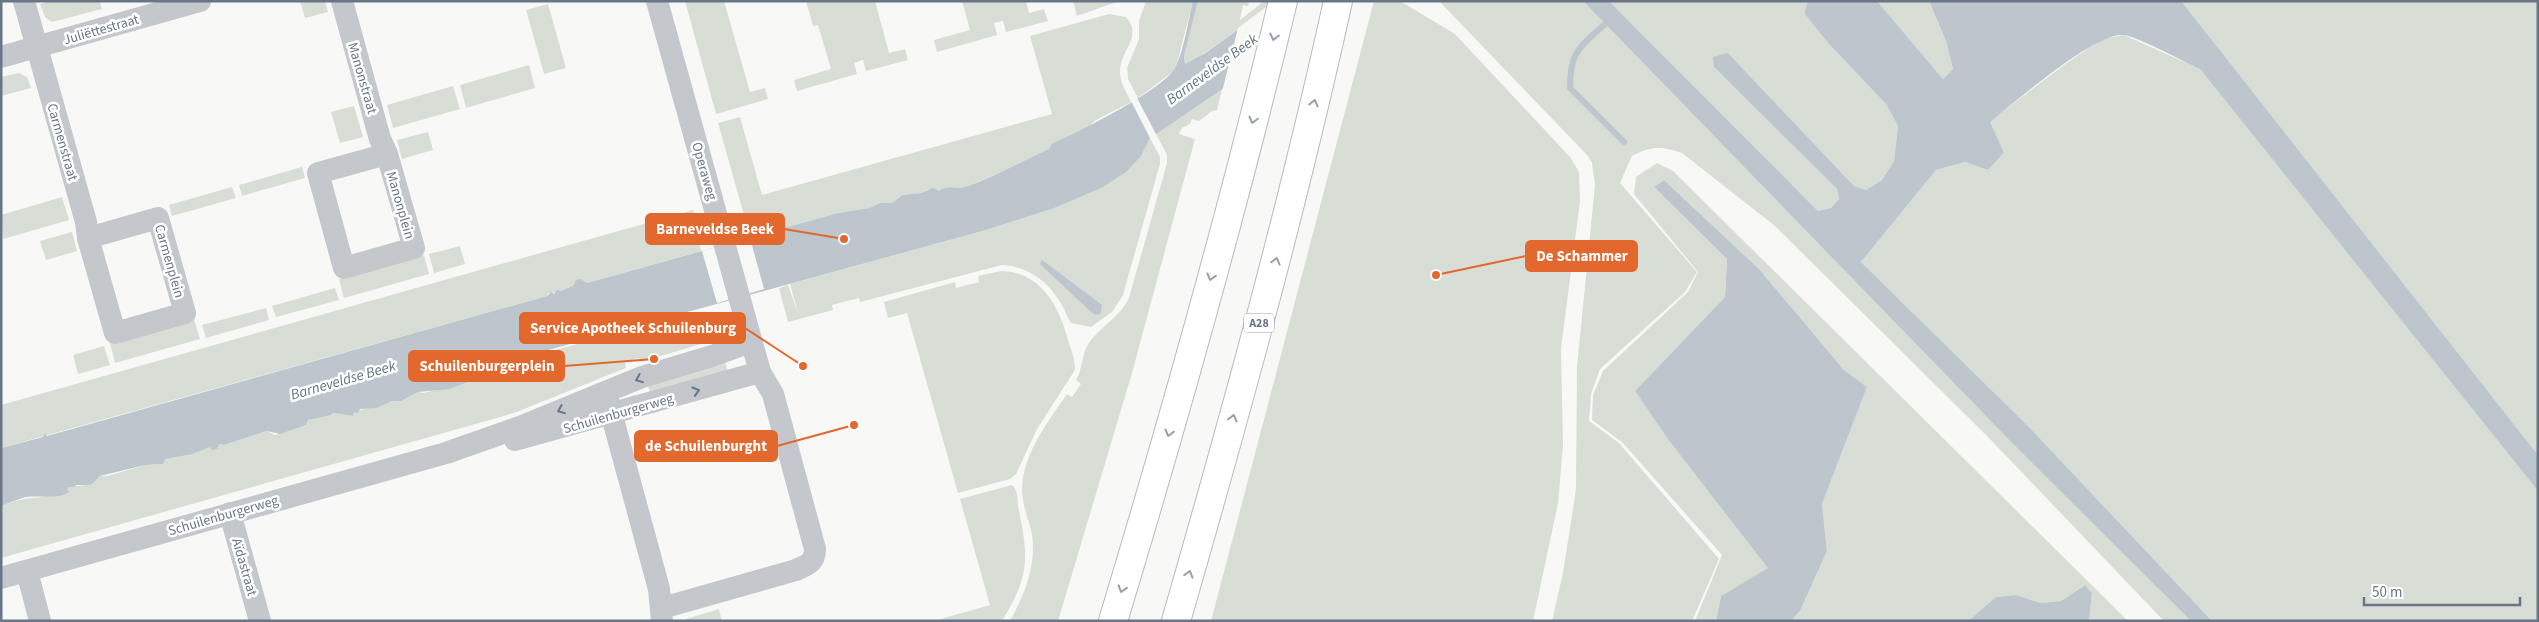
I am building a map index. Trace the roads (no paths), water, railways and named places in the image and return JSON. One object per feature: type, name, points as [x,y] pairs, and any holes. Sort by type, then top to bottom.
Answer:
[{"type":"highway","points":[[1112,621],[1163,455],[1266,72],[1283,1]]},
{"type":"highway","name":"A28","points":[[1176,621],[1224,455],[1280,246],[1336,12]]},
{"type":"street","name":"Carmenstraat","points":[[24,1],[86,222],[88,238]]},
{"type":"street","name":"Juliëttestraat","points":[[1,57],[200,1]]},
{"type":"street","name":"Manonstraat","points":[[342,1],[380,139],[387,154]]},
{"type":"street","name":"Operaweg","points":[[657,1],[760,372],[773,394],[812,538],[814,560],[796,570],[662,614]]},
{"type":"street","name":"Manonplein","points":[[387,154],[414,248],[344,268],[318,173],[387,154]]},
{"type":"street","name":"Carmenplein","points":[[158,218],[185,313],[115,333],[88,238],[158,218]]},
{"type":"street","name":"Schuilenburgerweg","points":[[1,578],[446,452],[520,427],[642,377],[752,342]]},
{"type":"street","name":"Schuilenburgerweg","points":[[446,452],[526,439],[760,372]]},
{"type":"street","points":[[606,392],[658,589],[662,614]]},
{"type":"street","name":"Aïdastraat","points":[[230,514],[260,621]]},
{"type":"street","points":[[27,571],[40,621]]},
{"type":"water","points":[[1193,1],[1198,1],[1184,56],[1185,64],[1204,54],[1278,1],[1240,77],[1149,139],[1141,156],[1126,172],[1101,188],[1054,208],[979,232],[541,352],[537,362],[531,359],[516,361],[491,369],[485,376],[449,389],[418,392],[401,401],[392,401],[377,408],[360,409],[358,413],[354,412],[353,416],[333,413],[308,420],[306,425],[280,434],[267,431],[224,445],[219,444],[217,449],[212,450],[210,447],[192,454],[165,459],[163,464],[145,465],[100,476],[90,485],[68,487],[67,491],[70,491],[66,494],[50,497],[26,497],[1,507],[1,448],[43,437],[45,434],[47,436],[547,296],[551,292],[554,294],[557,290],[561,291],[574,285],[576,280],[580,279],[587,283],[838,213],[869,208],[880,203],[892,203],[902,195],[921,193],[933,188],[939,191],[946,188],[962,188],[986,179],[1049,149],[1051,144],[1118,110],[1154,88],[1167,77],[1175,68],[1181,53]]},
{"type":"water","points":[[1583,1],[1609,1],[1818,211],[1831,208],[1839,199],[1837,189],[1714,67],[1713,57],[1728,53],[1854,186],[1866,190],[1882,180],[1894,161],[1898,126],[1886,104],[1828,43],[1804,13],[1808,1],[1877,1],[1943,79],[1953,69],[1946,41],[1929,1],[2181,1],[2538,455],[2538,491],[2200,69],[2129,36],[2110,37],[2075,56],[2055,70],[1990,122],[2004,153],[1988,170],[1965,162],[1936,170],[1861,262],[2028,426],[2212,621],[2191,621],[2012,443]]},
{"type":"water","points":[[1664,180],[1759,269],[1844,370],[1867,387],[1822,504],[1827,551],[1800,611],[1791,621],[1716,621],[1721,596],[1768,568],[1667,438],[1635,391],[1725,297],[1727,259],[1654,187]]},
{"type":"water","points":[[1042,260],[1102,305],[1101,313],[1096,315],[1091,312],[1040,264]]},
{"type":"water","points":[[2085,585],[2092,593],[2089,621],[1968,621],[1996,597],[2016,595],[2041,603],[2061,601]]},
{"type":"waterway","points":[[1605,24],[1582,45],[1574,58],[1570,76],[1570,88],[1624,142]]},
{"type":"place","name":"Barneveldse Beek","points":[[844,239]]},
{"type":"place","name":"De Schammer","points":[[1436,275]]},
{"type":"place","name":"Schuilenburgerplein","points":[[654,359]]},
{"type":"place","name":"Service Apotheek Schuilenburg","points":[[803,366]]},
{"type":"place","name":"de Schuilenburght","points":[[854,425]]}]
